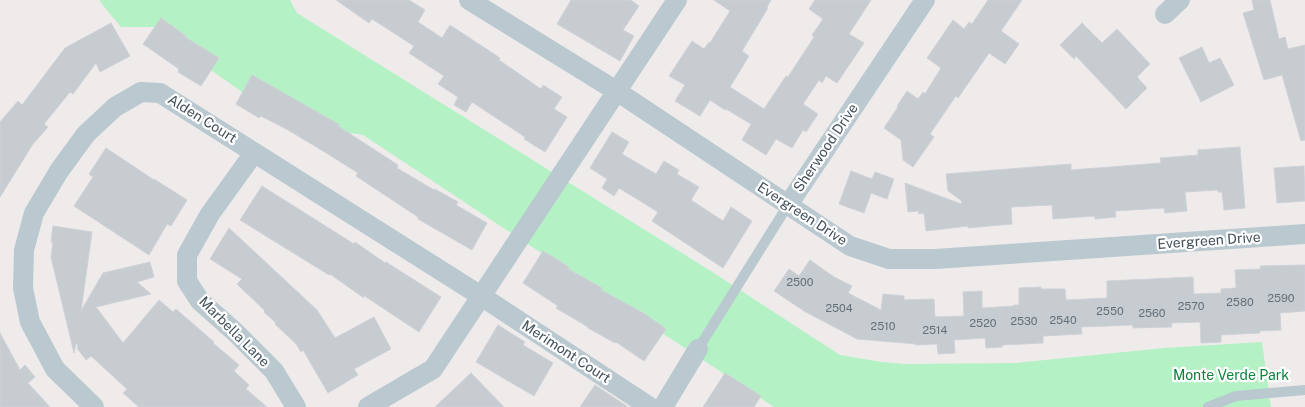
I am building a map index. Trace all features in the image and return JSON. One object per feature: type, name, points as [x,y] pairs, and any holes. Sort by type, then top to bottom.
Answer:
[{"type":"street","name":"Evergreen Drive","points":[[469,0],[618,92],[850,246],[890,259],[935,259],[1305,234]]},
{"type":"street","points":[[368,407],[433,369],[618,92],[677,0]]},
{"type":"street","name":"Sherwood Drive","points":[[788,205],[925,0]]},
{"type":"street","points":[[1165,14],[1180,0]]},
{"type":"street","name":"Alden Court","points":[[94,407],[55,370],[30,322],[24,288],[24,250],[34,214],[59,171],[86,134],[114,107],[142,92],[160,93],[482,296]]},
{"type":"street","name":"Marbella Lane","points":[[254,153],[210,214],[187,255],[187,281],[200,300],[274,371],[296,407]]},
{"type":"street","name":"Merimont Court","points":[[482,296],[650,407]]},
{"type":"street","points":[[663,407],[698,349]]},
{"type":"lane","name":"Sherwood Drive","points":[[698,349],[788,205]]},
{"type":"lane","points":[[1208,407],[1236,396],[1305,390]]},
{"type":"green space","name":"Monte Verde Park","points":[[100,0],[290,0],[297,13],[706,268],[840,355],[905,364],[1015,363],[1164,348],[1262,342],[1271,407],[774,407],[363,135],[287,124],[201,63],[175,27],[121,27]]},
{"type":"building","points":[[336,0],[409,0],[425,10],[418,22],[442,38],[450,25],[500,58],[499,60],[541,89],[543,85],[562,97],[554,109],[567,117],[545,152],[472,102],[466,112],[454,105],[458,97],[438,84],[444,76],[409,53],[414,46],[372,19],[369,23]]},
{"type":"building","points":[[571,0],[631,0],[639,6],[623,30],[634,36],[620,61],[557,24]]},
{"type":"building","points":[[714,0],[771,0],[742,51],[749,56],[730,87],[764,109],[786,76],[788,77],[814,37],[812,35],[823,19],[809,9],[815,0],[871,0],[849,34],[864,43],[837,83],[826,76],[822,83],[819,80],[803,104],[818,114],[806,132],[803,130],[792,148],[776,139],[766,155],[742,140],[751,124],[726,109],[710,100],[700,116],[675,101],[685,85],[669,76],[692,41],[704,49],[710,43],[730,11]]},
{"type":"building","points":[[988,0],[1022,0],[1001,31],[1019,44],[1005,64],[989,53],[930,134],[934,137],[913,167],[903,160],[901,140],[884,128],[907,91],[918,99],[923,92],[925,94],[941,68],[927,58],[953,20],[964,29],[969,22],[972,24]]},
{"type":"building","points":[[1252,0],[1270,0],[1279,39],[1285,37],[1288,49],[1305,45],[1305,140],[1301,141],[1282,75],[1264,80],[1243,13],[1254,10]]},
{"type":"building","points":[[161,18],[185,37],[219,58],[201,86],[178,72],[179,69],[143,44]]},
{"type":"building","points":[[111,23],[130,56],[100,72],[96,63],[73,94],[70,92],[44,124],[48,127],[33,144],[0,197],[0,122],[18,101],[22,105],[65,48]]},
{"type":"building","points":[[1082,23],[1102,43],[1117,29],[1150,64],[1137,77],[1147,88],[1126,109],[1076,56],[1074,59],[1060,45]]},
{"type":"building","points":[[1202,47],[1209,63],[1220,58],[1234,85],[1201,102],[1179,58]]},
{"type":"building","points":[[252,75],[340,125],[338,126],[398,165],[397,168],[458,202],[456,205],[487,223],[472,250],[418,219],[418,217],[356,176],[358,173],[328,154],[288,130],[261,116],[259,118],[236,104]]},
{"type":"building","points":[[612,132],[629,142],[622,154],[656,174],[664,161],[679,170],[677,174],[699,187],[691,200],[723,221],[731,207],[752,221],[723,268],[652,221],[658,212],[619,188],[614,196],[602,188],[607,179],[590,168]]},
{"type":"building","points":[[1240,147],[1245,208],[1224,210],[1222,192],[1218,192],[1218,190],[1185,192],[1187,211],[1165,213],[1164,208],[1115,211],[1116,217],[1095,219],[1095,216],[1053,219],[1052,205],[1011,207],[1012,224],[968,228],[968,226],[926,231],[924,213],[919,214],[918,211],[908,212],[905,183],[961,204],[962,201],[948,191],[946,174],[1071,164],[1071,170],[1161,163],[1160,158],[1198,155],[1198,150]]},
{"type":"building","points":[[106,148],[187,200],[171,226],[167,224],[149,255],[74,206],[93,177],[89,174]]},
{"type":"building","points":[[1304,166],[1305,201],[1277,203],[1274,168]]},
{"type":"building","points":[[851,171],[872,179],[875,172],[894,179],[887,199],[871,193],[864,213],[839,204]]},
{"type":"building","points":[[262,186],[441,297],[419,332],[363,295],[364,298],[330,274],[240,220]]},
{"type":"building","points":[[53,226],[92,232],[81,311],[103,273],[150,262],[154,277],[137,282],[151,294],[96,307],[123,343],[159,300],[173,312],[176,309],[239,365],[234,371],[249,385],[246,389],[267,407],[139,407],[123,393],[127,389],[91,356],[86,360],[77,348],[76,343],[74,353],[51,257]]},
{"type":"building","points":[[229,228],[317,310],[335,338],[374,317],[391,349],[354,369],[358,375],[328,393],[303,350],[301,352],[296,344],[275,324],[265,311],[237,284],[242,279],[210,259]]},
{"type":"building","points":[[543,251],[569,267],[568,269],[602,288],[601,290],[645,314],[666,329],[644,361],[616,342],[588,328],[556,308],[558,306],[523,283]]},
{"type":"building","points":[[810,260],[834,277],[852,286],[848,293],[881,310],[883,294],[904,296],[904,300],[934,299],[935,317],[964,316],[963,292],[982,291],[982,308],[1019,305],[1019,288],[1065,289],[1066,300],[1107,298],[1107,281],[1193,277],[1194,294],[1221,293],[1221,289],[1236,288],[1235,270],[1261,269],[1260,266],[1305,265],[1305,311],[1280,313],[1281,330],[1221,335],[1221,342],[1201,343],[1200,322],[1171,323],[1172,327],[1133,328],[1133,325],[1081,327],[1082,334],[1043,336],[1043,343],[1002,345],[1002,347],[986,348],[985,338],[954,340],[955,353],[938,354],[937,344],[916,345],[857,339],[804,311],[774,291],[789,269],[799,276]]},
{"type":"building","points":[[498,325],[525,342],[523,345],[553,363],[534,396],[476,362]]},
{"type":"building","points":[[0,333],[20,370],[25,365],[35,377],[28,383],[50,407],[0,407]]},
{"type":"building","points":[[471,373],[504,407],[435,407]]},
{"type":"building","points":[[725,373],[761,396],[754,407],[703,407]]},
{"type":"building","points":[[595,385],[628,407],[580,407]]}]
